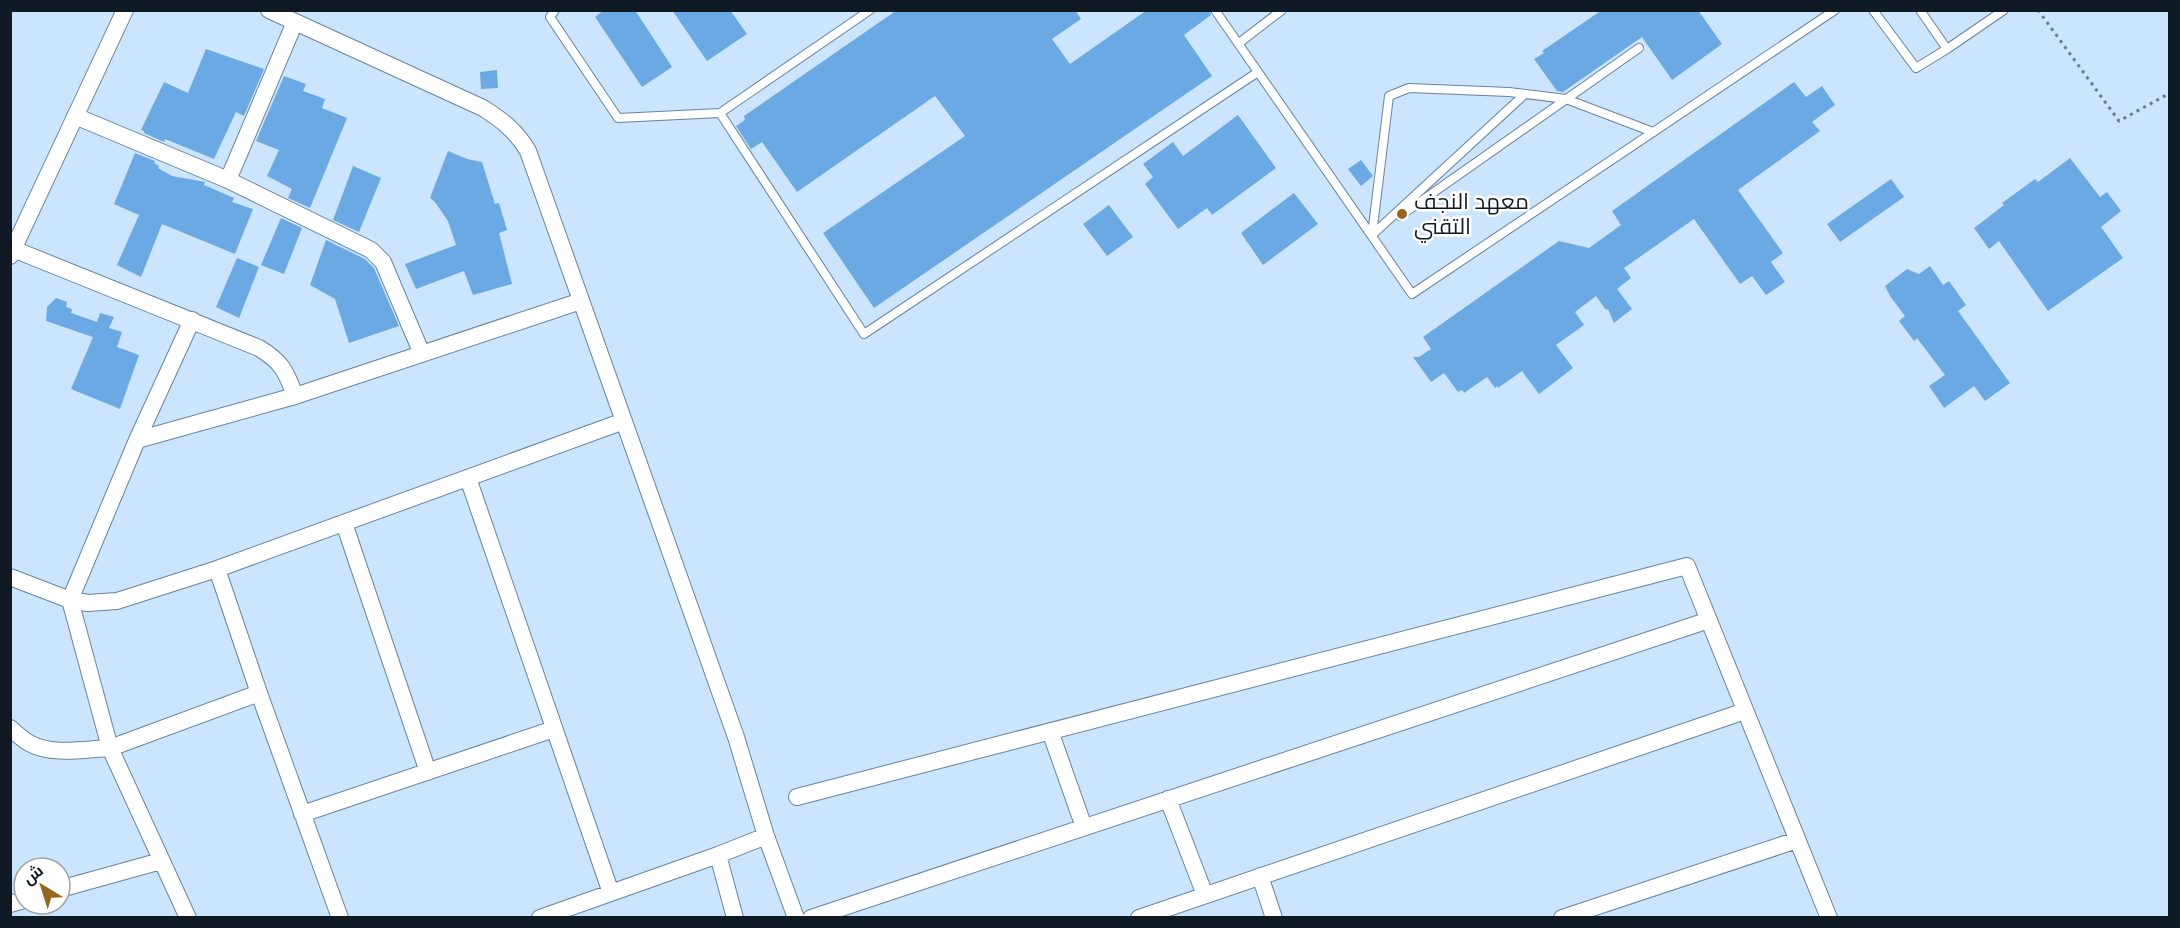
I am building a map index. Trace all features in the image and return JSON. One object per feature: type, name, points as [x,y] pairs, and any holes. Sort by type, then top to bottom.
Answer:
[{"type":"street","points":[[124,10],[12,252],[192,320],[259,348],[281,363],[295,396]]},
{"type":"street","points":[[269,10],[483,108],[507,124],[520,137],[528,151],[736,737],[765,836],[796,918]]},
{"type":"street","points":[[228,180],[295,22]]},
{"type":"street","points":[[75,116],[228,180],[371,249],[383,262],[422,354]]},
{"type":"street","points":[[137,440],[295,396],[581,301]]},
{"type":"street","points":[[188,918],[110,748],[70,600],[137,440],[192,320]]},
{"type":"street","points":[[10,577],[70,600],[88,603],[117,601],[217,569],[624,421]]},
{"type":"street","points":[[468,478],[611,893]]},
{"type":"street","points":[[344,523],[428,772]]},
{"type":"street","points":[[797,797],[1687,566],[1829,918]]},
{"type":"street","points":[[217,569],[340,918]]},
{"type":"street","points":[[812,918],[1708,620]]},
{"type":"street","points":[[10,728],[29,744],[43,748],[64,750],[110,748],[259,693]]},
{"type":"street","points":[[1139,918],[1156,915],[1205,895],[1745,711]]},
{"type":"street","points":[[302,814],[554,729]]},
{"type":"street","points":[[1050,731],[1084,827]]},
{"type":"street","points":[[1168,799],[1205,895]]},
{"type":"street","points":[[540,918],[765,836]]},
{"type":"street","points":[[1562,918],[1797,840]]},
{"type":"street","points":[[718,855],[735,918]]},
{"type":"street","points":[[72,887],[161,861]]},
{"type":"street","points":[[1260,876],[1274,918]]},
{"type":"lane","points":[[555,10],[550,16],[618,118],[720,113],[870,10]]},
{"type":"lane","points":[[1215,10],[1412,294],[1835,10]]},
{"type":"lane","points":[[1239,43],[1282,10]]},
{"type":"lane","points":[[1873,10],[1916,68],[2004,10]]},
{"type":"lane","points":[[1920,10],[1947,49]]},
{"type":"lane","points":[[1372,235],[1639,48]]},
{"type":"lane","points":[[720,113],[864,334],[1258,72]]},
{"type":"lane","points":[[1372,235],[1389,96],[1409,88],[1525,94],[1566,99],[1653,132]]},
{"type":"lane","points":[[1372,235],[1525,94]]},
{"type":"path","points":[[2038,10],[2119,121],[2169,93]]},
{"type":"building","points":[[604,10],[635,10],[672,67],[642,87],[595,17]]},
{"type":"building","points":[[672,10],[730,10],[747,34],[707,61]]},
{"type":"building","points":[[897,10],[1075,10],[1081,19],[1052,39],[1070,64],[1147,10],[1209,10],[1211,15],[1184,35],[1212,76],[874,308],[823,233],[965,136],[935,96],[797,192],[762,142],[751,149],[736,126],[745,120],[744,116]]},
{"type":"building","points":[[1602,10],[1698,10],[1722,44],[1672,80],[1642,37],[1563,92],[1557,91],[1534,59],[1544,53],[1542,51]]},
{"type":"building","points":[[206,49],[264,69],[244,116],[236,112],[214,159],[165,139],[164,142],[141,130],[164,82],[188,93]]},
{"type":"building","points":[[497,70],[498,88],[481,89],[480,72]]},
{"type":"building","points":[[284,76],[306,84],[303,91],[325,99],[322,108],[347,118],[310,208],[288,198],[292,189],[267,176],[279,150],[256,141]]},
{"type":"building","points":[[1794,82],[1806,97],[1822,86],[1835,105],[1812,122],[1820,131],[1738,190],[1783,253],[1771,262],[1785,282],[1766,295],[1752,276],[1740,284],[1694,219],[1624,268],[1631,278],[1617,289],[1632,309],[1614,323],[1608,309],[1606,310],[1596,296],[1575,312],[1584,325],[1556,345],[1573,368],[1539,394],[1522,371],[1498,388],[1497,386],[1495,388],[1487,377],[1464,393],[1462,390],[1458,392],[1444,373],[1431,382],[1413,357],[1419,357],[1431,349],[1423,337],[1559,241],[1589,248],[1621,225],[1612,211]]},
{"type":"building","points":[[1238,115],[1276,168],[1212,215],[1207,208],[1178,229],[1145,184],[1153,177],[1143,164],[1173,142],[1183,156]]},
{"type":"building","points":[[448,151],[482,162],[495,204],[499,203],[507,230],[499,233],[512,284],[473,295],[464,271],[416,289],[405,264],[456,245],[448,221],[430,198]]},
{"type":"building","points":[[135,153],[155,161],[158,168],[172,176],[205,182],[204,185],[234,198],[232,202],[253,209],[235,254],[162,224],[141,277],[117,265],[139,215],[114,204]]},
{"type":"building","points":[[2070,158],[2100,197],[2107,192],[2121,211],[2101,227],[2123,258],[2048,311],[1999,241],[1989,249],[1974,228],[2004,205],[2002,203],[2035,179],[2038,182]]},
{"type":"building","points":[[1361,160],[1373,176],[1361,186],[1348,169]]},
{"type":"building","points":[[353,166],[381,178],[359,232],[333,220]]},
{"type":"building","points":[[1891,179],[1904,197],[1840,242],[1827,224]]},
{"type":"building","points":[[1294,193],[1318,224],[1263,265],[1241,233]]},
{"type":"building","points":[[1109,205],[1133,237],[1107,256],[1083,224]]},
{"type":"building","points":[[281,218],[302,228],[284,274],[261,265]]},
{"type":"building","points":[[326,240],[365,259],[374,268],[399,326],[349,343],[335,299],[310,285]]},
{"type":"building","points":[[237,258],[259,267],[239,318],[216,307]]},
{"type":"building","points":[[1930,266],[1943,285],[1949,281],[1966,305],[1958,311],[2010,383],[1985,401],[1974,386],[1944,408],[1929,386],[1945,375],[1917,338],[1914,341],[1899,321],[1905,316],[1885,286],[1907,269],[1919,274]]},
{"type":"building","points":[[56,298],[67,302],[66,307],[72,309],[71,313],[97,322],[100,313],[114,317],[109,328],[122,332],[117,347],[139,355],[120,409],[71,389],[93,337],[46,321],[47,307]]},
{"type":"place","name":"معهد النجف التقني","points":[[1402,214]]}]
